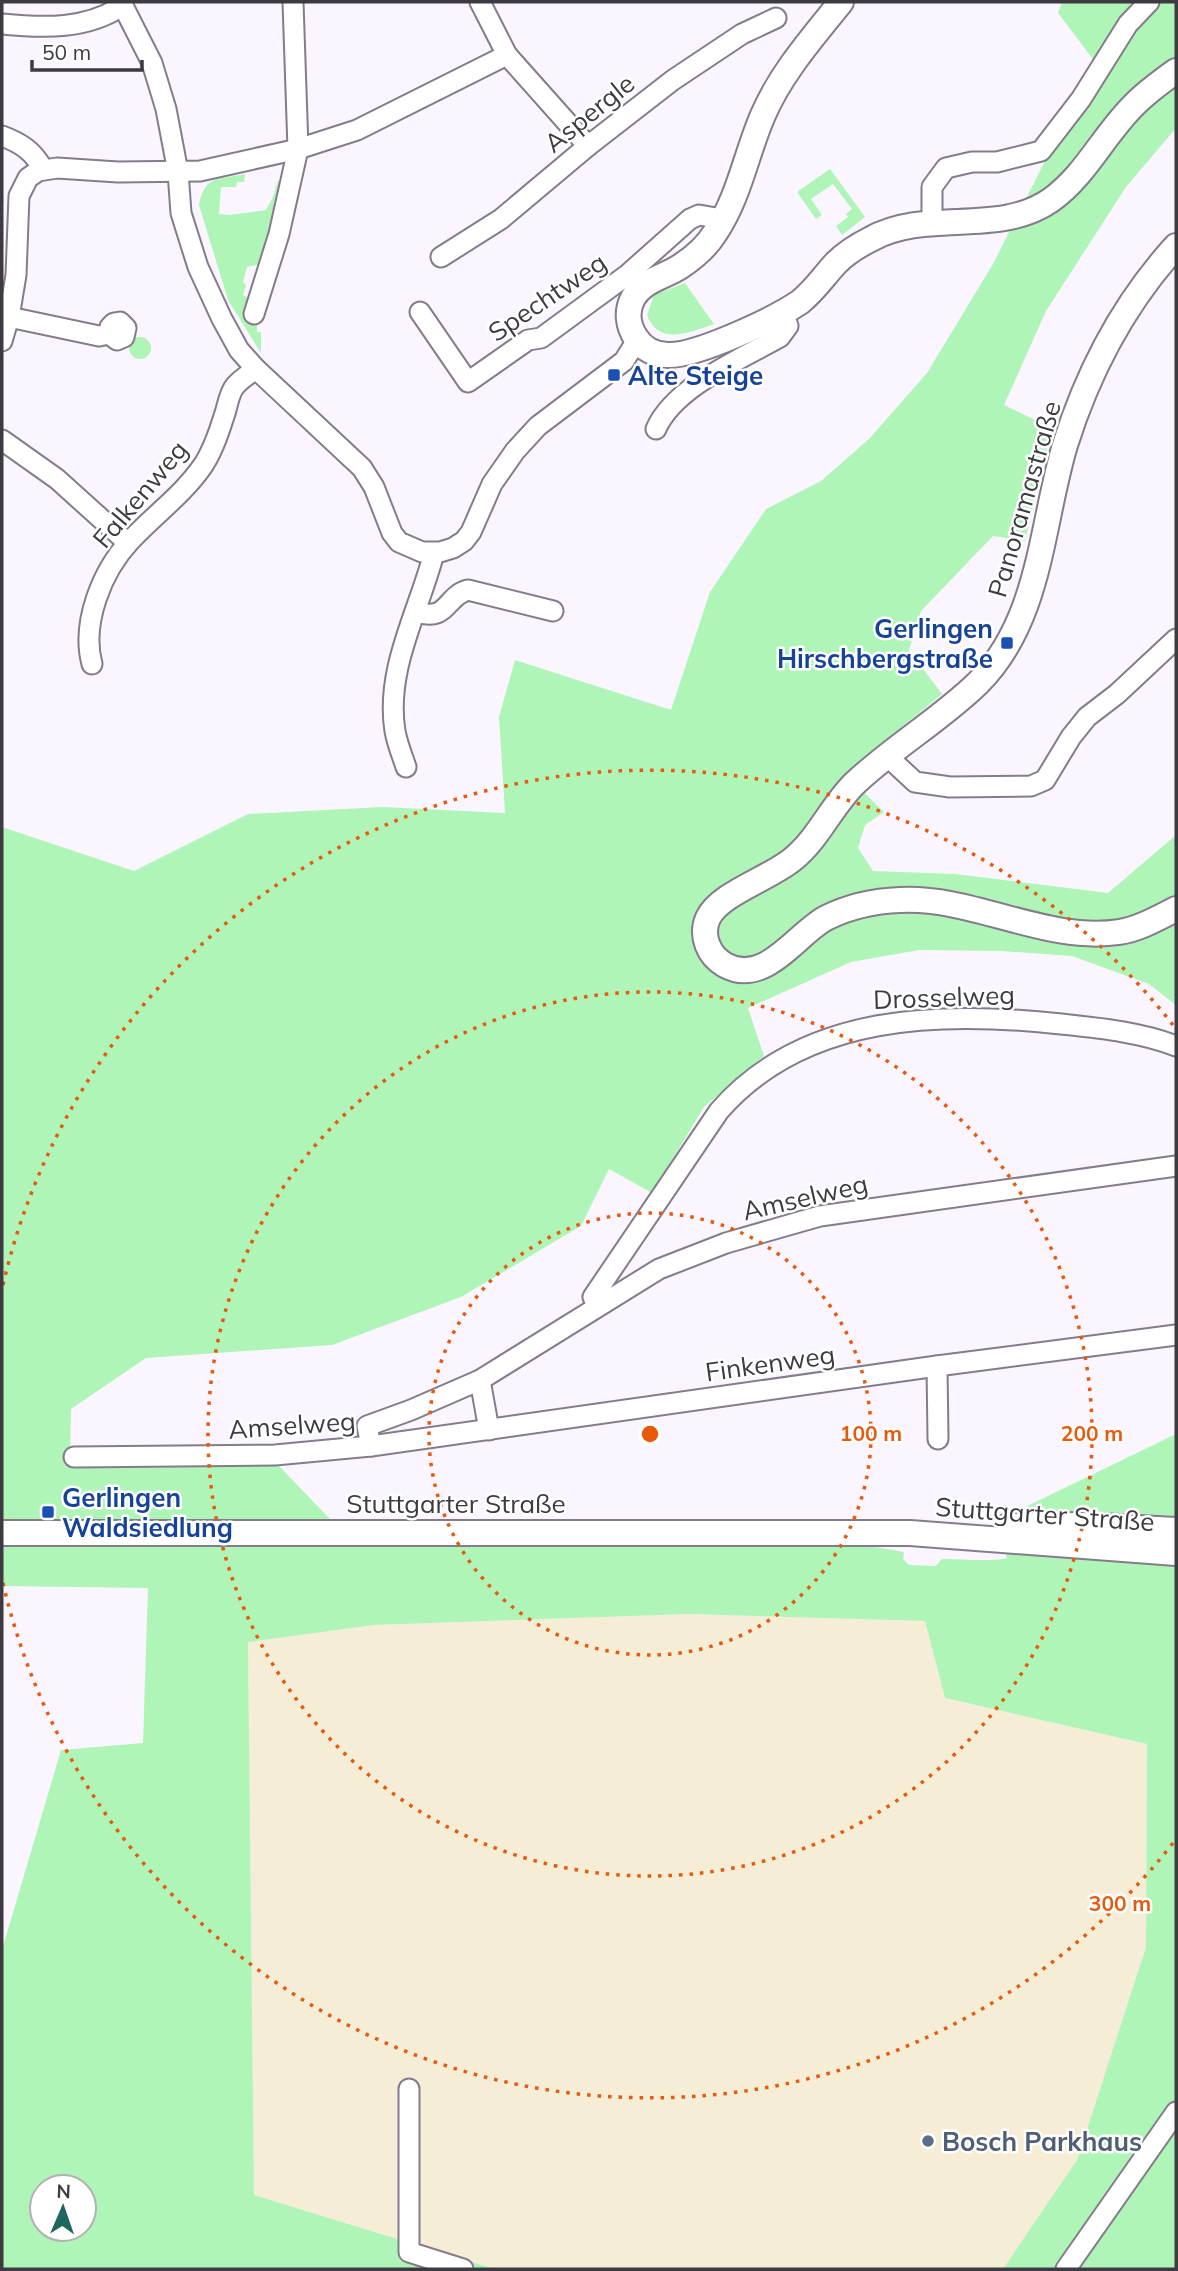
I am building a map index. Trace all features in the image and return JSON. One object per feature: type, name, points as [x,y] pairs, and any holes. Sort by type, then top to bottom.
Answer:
[{"type":"main road","points":[[841,2],[778,83],[763,115],[737,190],[715,233],[680,267],[642,286],[636,293],[629,311],[629,322],[637,340],[653,353],[678,354],[722,339],[783,312],[801,301],[838,262],[873,238],[903,226],[974,220],[1034,210],[1065,188],[1134,105],[1176,71]]},
{"type":"main road","name":"Panoramastraße","points":[[1176,246],[1154,270],[1117,326],[1080,405],[1060,465],[1024,612],[1007,643],[978,682],[849,789],[797,856],[773,874],[723,902],[710,914],[704,936],[716,958],[725,965],[744,969],[764,966],[776,959],[822,920],[846,909],[875,902],[937,902],[1085,933],[1119,932],[1135,928],[1176,909]]},
{"type":"main road","name":"Stuttgarter Straße","points":[[2,1533],[910,1533],[1091,1536],[1176,1530]]},
{"type":"main road","name":"Stuttgarter Straße","points":[[1091,1536],[1176,1553]]},
{"type":"street","points":[[254,314],[279,234],[298,149],[293,2]]},
{"type":"street","points":[[932,223],[932,187],[946,168],[972,162],[997,162],[1041,151],[1081,99],[1128,24],[1149,2]]},
{"type":"street","points":[[2,24],[43,28],[94,20],[122,4],[152,63],[166,109],[178,172],[181,213],[198,267],[239,350],[362,468],[374,487],[395,538],[410,548],[433,553],[446,551],[464,541],[474,527],[492,484],[514,451],[538,426],[624,361],[637,340]]},
{"type":"street","points":[[487,5],[507,55],[588,146]]},
{"type":"street","name":"Aspergle","points":[[441,257],[501,219],[673,80],[742,34],[776,18]]},
{"type":"street","points":[[2,341],[16,275],[19,196],[28,178],[43,169],[178,172],[215,168],[298,149],[357,130],[507,55]]},
{"type":"street","points":[[2,136],[19,142],[32,152],[43,169]]},
{"type":"street","name":"Spechtweg","points":[[421,312],[468,382],[528,340],[541,338],[627,275],[690,219],[699,215],[722,219]]},
{"type":"street","points":[[656,429],[662,414],[680,395],[780,337],[788,326],[783,312]]},
{"type":"street","points":[[9,317],[99,336],[109,334]]},
{"type":"street","name":"Falkenweg","points":[[92,663],[87,648],[92,614],[108,575],[128,543],[165,508],[204,463],[214,446],[232,390],[256,369]]},
{"type":"street","points":[[2,440],[57,479],[128,543]]},
{"type":"street","points":[[406,767],[395,732],[394,703],[402,647],[416,612],[433,553]]},
{"type":"street","points":[[416,612],[426,615],[442,612],[459,593],[468,590],[552,611]]},
{"type":"street","points":[[881,760],[915,782],[950,787],[1031,786],[1045,780],[1071,737],[1087,717],[1117,694],[1176,639]]},
{"type":"street","name":"Drosselweg","points":[[597,1306],[593,1297],[719,1111],[742,1086],[766,1069],[837,1034],[871,1026],[932,1019],[989,1017],[1077,1025],[1176,1046]]},
{"type":"street","name":"Amselweg","points":[[74,1457],[275,1455],[371,1446],[367,1426],[480,1380],[659,1269],[726,1243],[820,1216],[1176,1166]]},
{"type":"street","name":"Finkenweg","points":[[371,1446],[1176,1335]]},
{"type":"street","points":[[937,1366],[937,1438]]},
{"type":"street","points":[[480,1380],[489,1430]]},
{"type":"street","points":[[409,2089],[408,2252],[463,2269]]},
{"type":"street","points":[[1066,2269],[1176,2112]]},
{"type":"shaded area","points":[[689,1614],[925,1621],[945,1698],[1147,1744],[1146,1947],[1077,2160],[1003,2269],[495,2269],[254,2195],[248,1642],[374,1625]]},
{"type":"green space","points":[[1062,2],[1176,2],[1176,128],[1126,187],[1046,311],[1004,405],[1052,428],[1025,541],[993,536],[921,611],[909,650],[942,694],[845,774],[884,812],[865,825],[858,848],[873,871],[955,874],[1108,893],[1176,835],[1176,1005],[1149,984],[1072,956],[1001,951],[919,950],[851,962],[748,1008],[764,1056],[704,1107],[652,1193],[609,1169],[581,1226],[461,1297],[332,1345],[146,1358],[71,1409],[70,1461],[278,1465],[330,1519],[2,1521],[2,827],[134,871],[248,814],[382,807],[505,813],[499,717],[515,660],[671,710],[710,592],[766,509],[821,481],[869,439],[927,373],[993,264],[1095,62],[1058,13]]},
{"type":"green space","points":[[830,169],[865,217],[842,235],[836,226],[848,217],[846,214],[852,209],[833,184],[811,199],[822,215],[816,219],[797,192]]},
{"type":"green space","points":[[245,174],[244,182],[237,182],[236,187],[221,187],[219,214],[266,210],[278,180],[281,185],[268,251],[261,264],[247,267],[243,282],[246,285],[243,295],[249,298],[257,322],[257,332],[261,332],[261,353],[228,300],[199,205],[205,188],[214,180]]},
{"type":"green space","points":[[685,283],[714,324],[685,333],[667,334],[659,331],[647,315],[654,295]]},
{"type":"green space","points":[[140,337],[148,340],[151,348],[148,356],[140,359],[132,356],[129,348],[132,340]]},
{"type":"green space","points":[[1176,1434],[1176,1518],[1062,1516],[1015,1512]]},
{"type":"green space","points":[[2,1543],[864,1545],[904,1552],[903,1559],[909,1565],[936,1566],[942,1559],[1001,1559],[1007,1558],[1006,1554],[1031,1552],[1023,1555],[1036,1553],[1176,1563],[1176,2269],[1003,2269],[1077,2160],[1146,1947],[1147,1744],[945,1698],[925,1621],[689,1614],[374,1625],[248,1642],[254,2195],[495,2269],[2,2269],[2,1950],[61,1750],[143,1743],[148,1588],[2,1586]]},
{"type":"place","name":"Alte Steige","points":[[614,375]]},
{"type":"place","name":"Gerlingen Hirschbergstraße","points":[[1007,643]]},
{"type":"place","name":"Gerlingen Waldsiedlung","points":[[48,1512]]},
{"type":"place","name":"Bosch Parkhaus","points":[[928,2141]]}]
